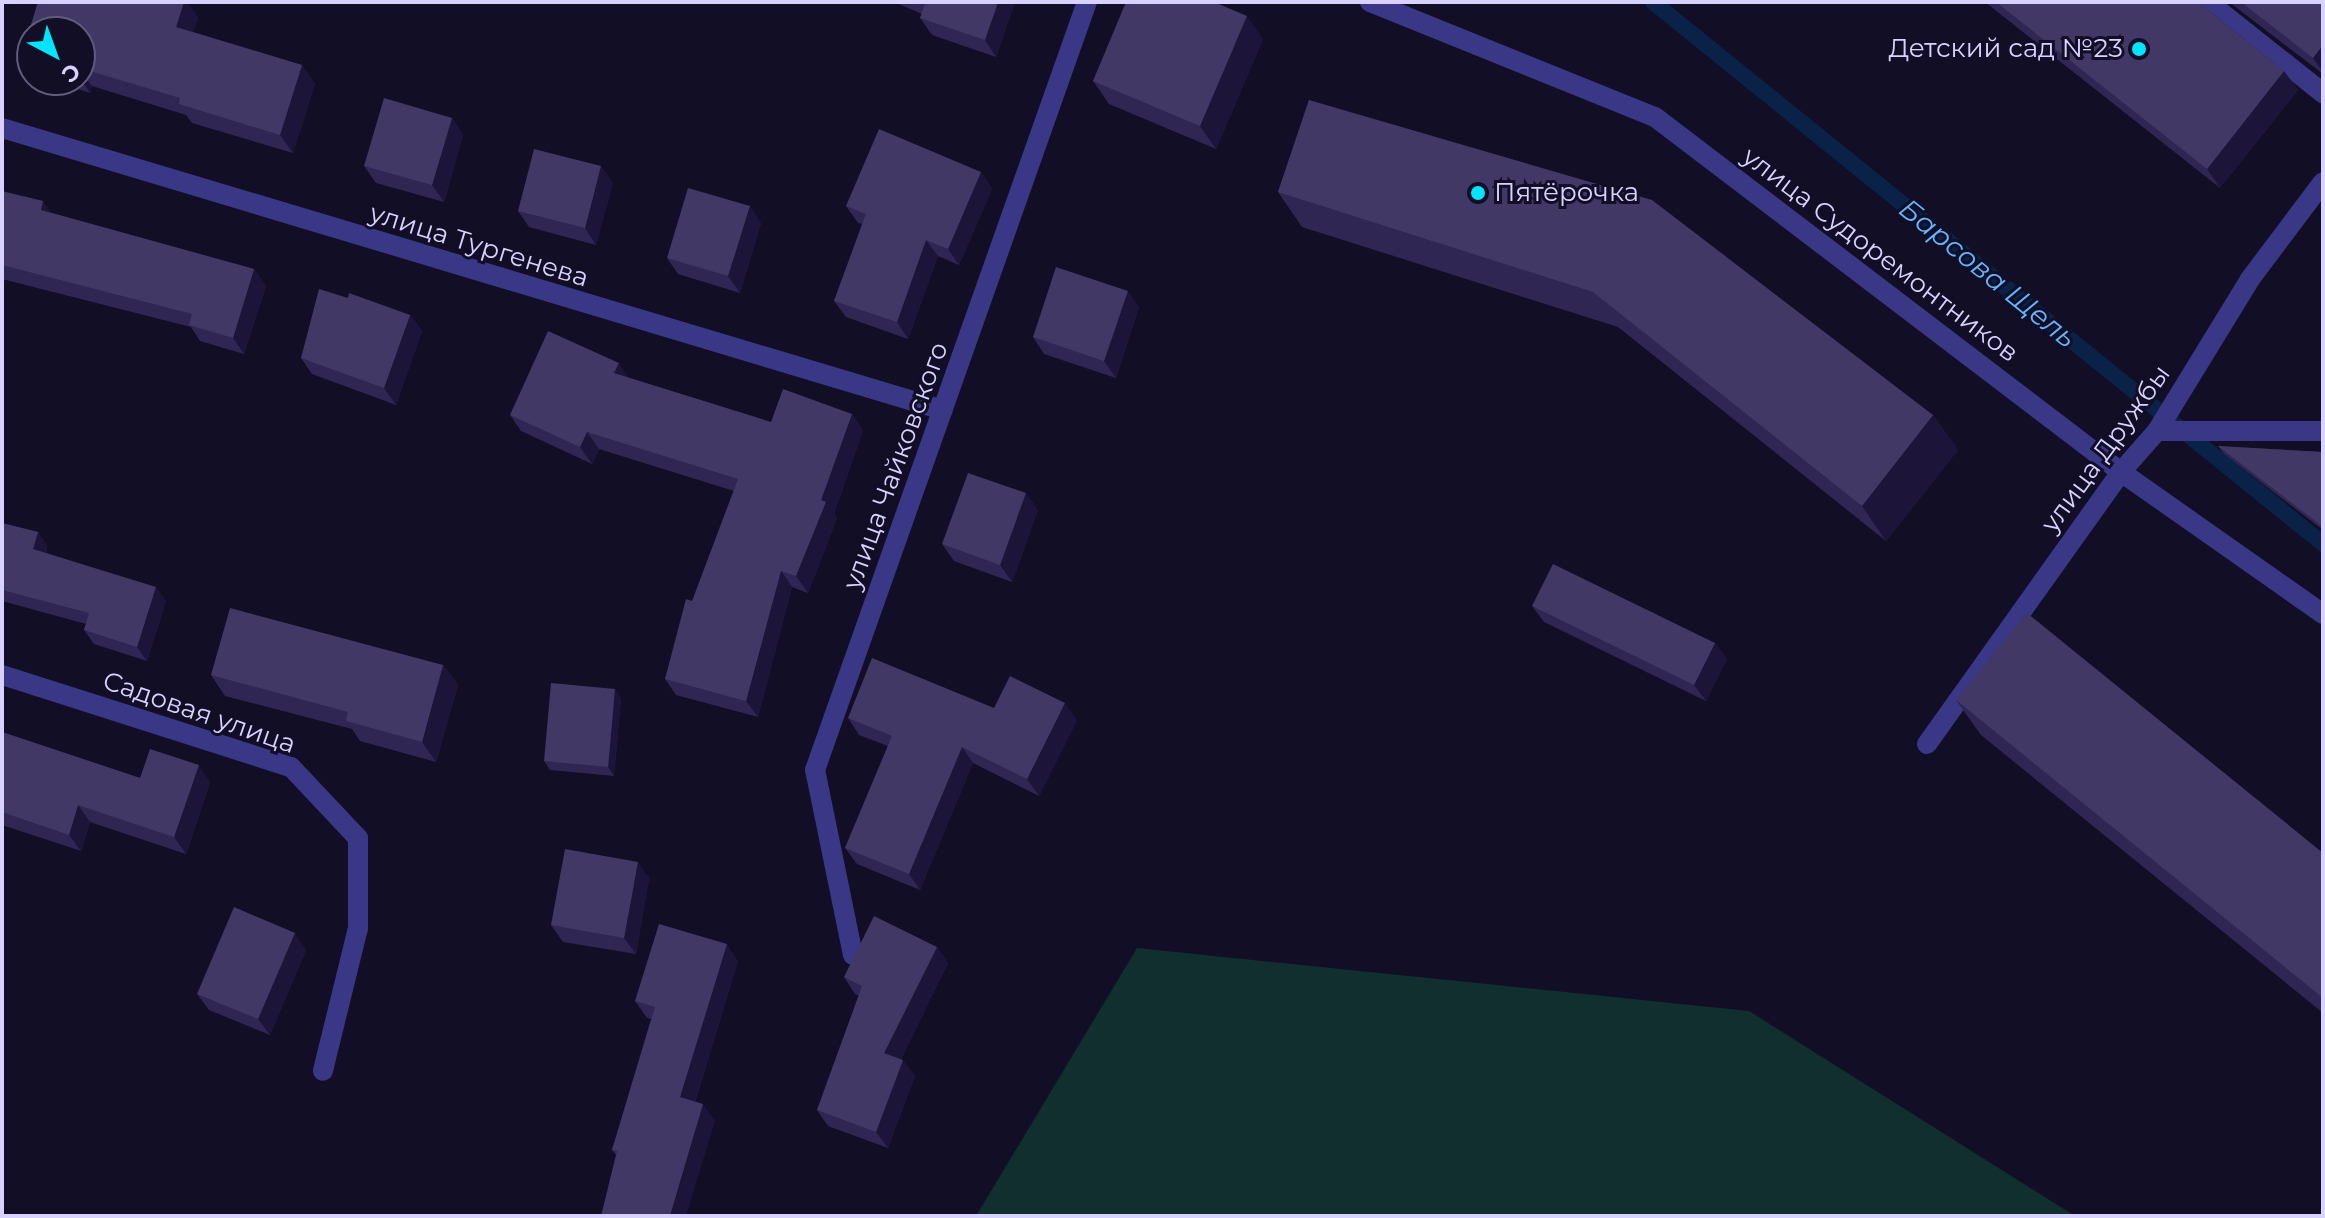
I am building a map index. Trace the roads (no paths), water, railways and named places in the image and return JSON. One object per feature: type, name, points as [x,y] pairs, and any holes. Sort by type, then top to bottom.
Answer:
[{"type":"street","name":"улица Чайковского","points":[[853,955],[815,770],[1087,2]]},
{"type":"street","name":"улица Судоремонтников","points":[[1370,2],[1655,117],[2121,472],[2323,614]]},
{"type":"street","points":[[2208,2],[2323,93]]},
{"type":"street","name":"улица Тургенева","points":[[2,128],[943,410]]},
{"type":"street","name":"улица Дружбы","points":[[1927,744],[2121,472],[2157,431],[2250,279],[2323,182]]},
{"type":"street","points":[[2157,431],[2323,431]]},
{"type":"street","name":"Садовая улица","points":[[2,675],[291,767],[358,838],[358,928],[323,1071]]},
{"type":"waterway","name":"Барсова Щель","points":[[1653,2],[2323,544]]},
{"type":"place","name":"Детский сад №23","points":[[2139,49]]},
{"type":"place","name":"Пятёрочка","points":[[1478,193]]}]
